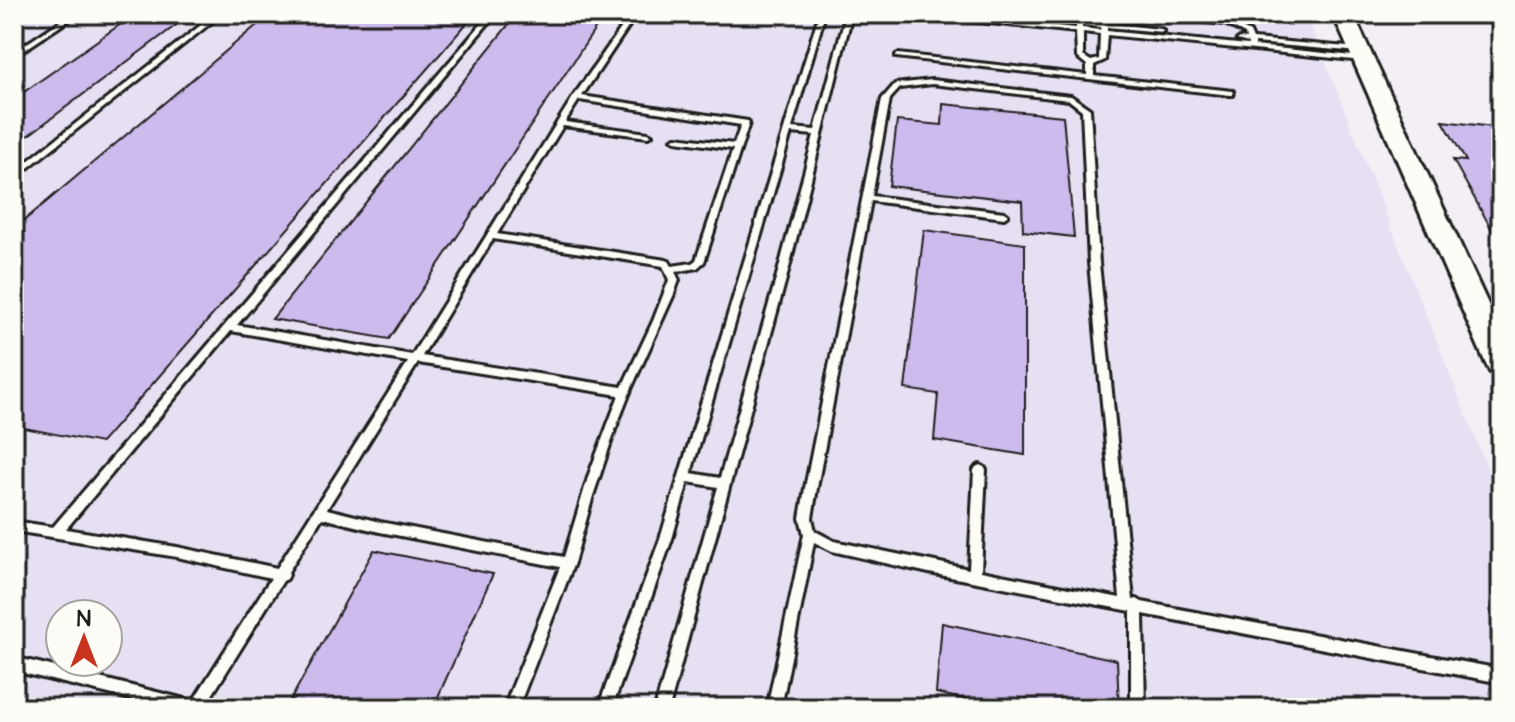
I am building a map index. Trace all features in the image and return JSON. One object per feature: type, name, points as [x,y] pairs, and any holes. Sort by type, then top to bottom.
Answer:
[{"type":"street","points":[[1343,14],[1501,364]]},
{"type":"lane","points":[[14,55],[75,14]]},
{"type":"lane","points":[[14,176],[219,14]]},
{"type":"lane","points":[[57,531],[493,14]]},
{"type":"lane","points":[[14,664],[195,708],[283,575],[577,97],[634,14]]},
{"type":"lane","points":[[605,708],[628,652],[685,477],[822,14]]},
{"type":"lane","points":[[662,708],[849,14]]},
{"type":"lane","points":[[923,14],[1079,26]]},
{"type":"lane","points":[[996,14],[1104,29],[1362,55]]},
{"type":"lane","points":[[1152,14],[1233,23],[1245,29],[1252,44]]},
{"type":"lane","points":[[1079,26],[1080,57],[1090,64]]},
{"type":"lane","points":[[1090,64],[1102,60],[1104,29]]},
{"type":"lane","points":[[898,56],[1230,93]]},
{"type":"lane","points":[[1090,64],[1091,77]]},
{"type":"lane","points":[[774,708],[810,534],[806,518],[811,488],[886,99],[898,86],[932,82],[1071,98],[1086,109],[1094,263],[1132,604],[1138,708]]},
{"type":"lane","points":[[577,97],[741,121],[745,125],[700,262],[671,269]]},
{"type":"lane","points":[[561,124],[648,135]]},
{"type":"lane","points":[[788,130],[818,133]]},
{"type":"lane","points":[[676,139],[738,147]]},
{"type":"lane","points":[[868,198],[1004,215]]},
{"type":"lane","points":[[491,236],[666,263],[674,280],[663,315],[626,392],[579,521],[568,563],[511,708]]},
{"type":"lane","points":[[228,327],[626,392]]},
{"type":"lane","points":[[975,575],[980,470]]},
{"type":"lane","points":[[685,477],[724,483]]},
{"type":"lane","points":[[320,512],[380,527],[568,563]]},
{"type":"lane","points":[[14,526],[57,531],[283,575]]},
{"type":"lane","points":[[810,534],[832,546],[1249,630],[1501,676]]},
{"type":"shaded area","points":[[14,14],[1306,14],[1501,503],[1501,708],[14,708]]},
{"type":"building","points":[[135,14],[191,14],[14,146],[14,99]]},
{"type":"building","points":[[270,14],[475,14],[101,443],[14,426],[14,229]]},
{"type":"building","points":[[517,14],[605,14],[389,339],[272,319]]},
{"type":"building","points":[[943,104],[1063,116],[1074,237],[1023,231],[1022,201],[889,186],[897,121],[942,125]]},
{"type":"building","points":[[1443,121],[1501,128],[1501,246],[1453,160],[1466,161]]},
{"type":"building","points":[[924,230],[1025,244],[1025,455],[934,440],[938,394],[905,389]]},
{"type":"building","points":[[374,550],[493,574],[433,708],[286,708]]},
{"type":"building","points":[[942,623],[1117,660],[1119,708],[1002,708],[936,693]]}]
